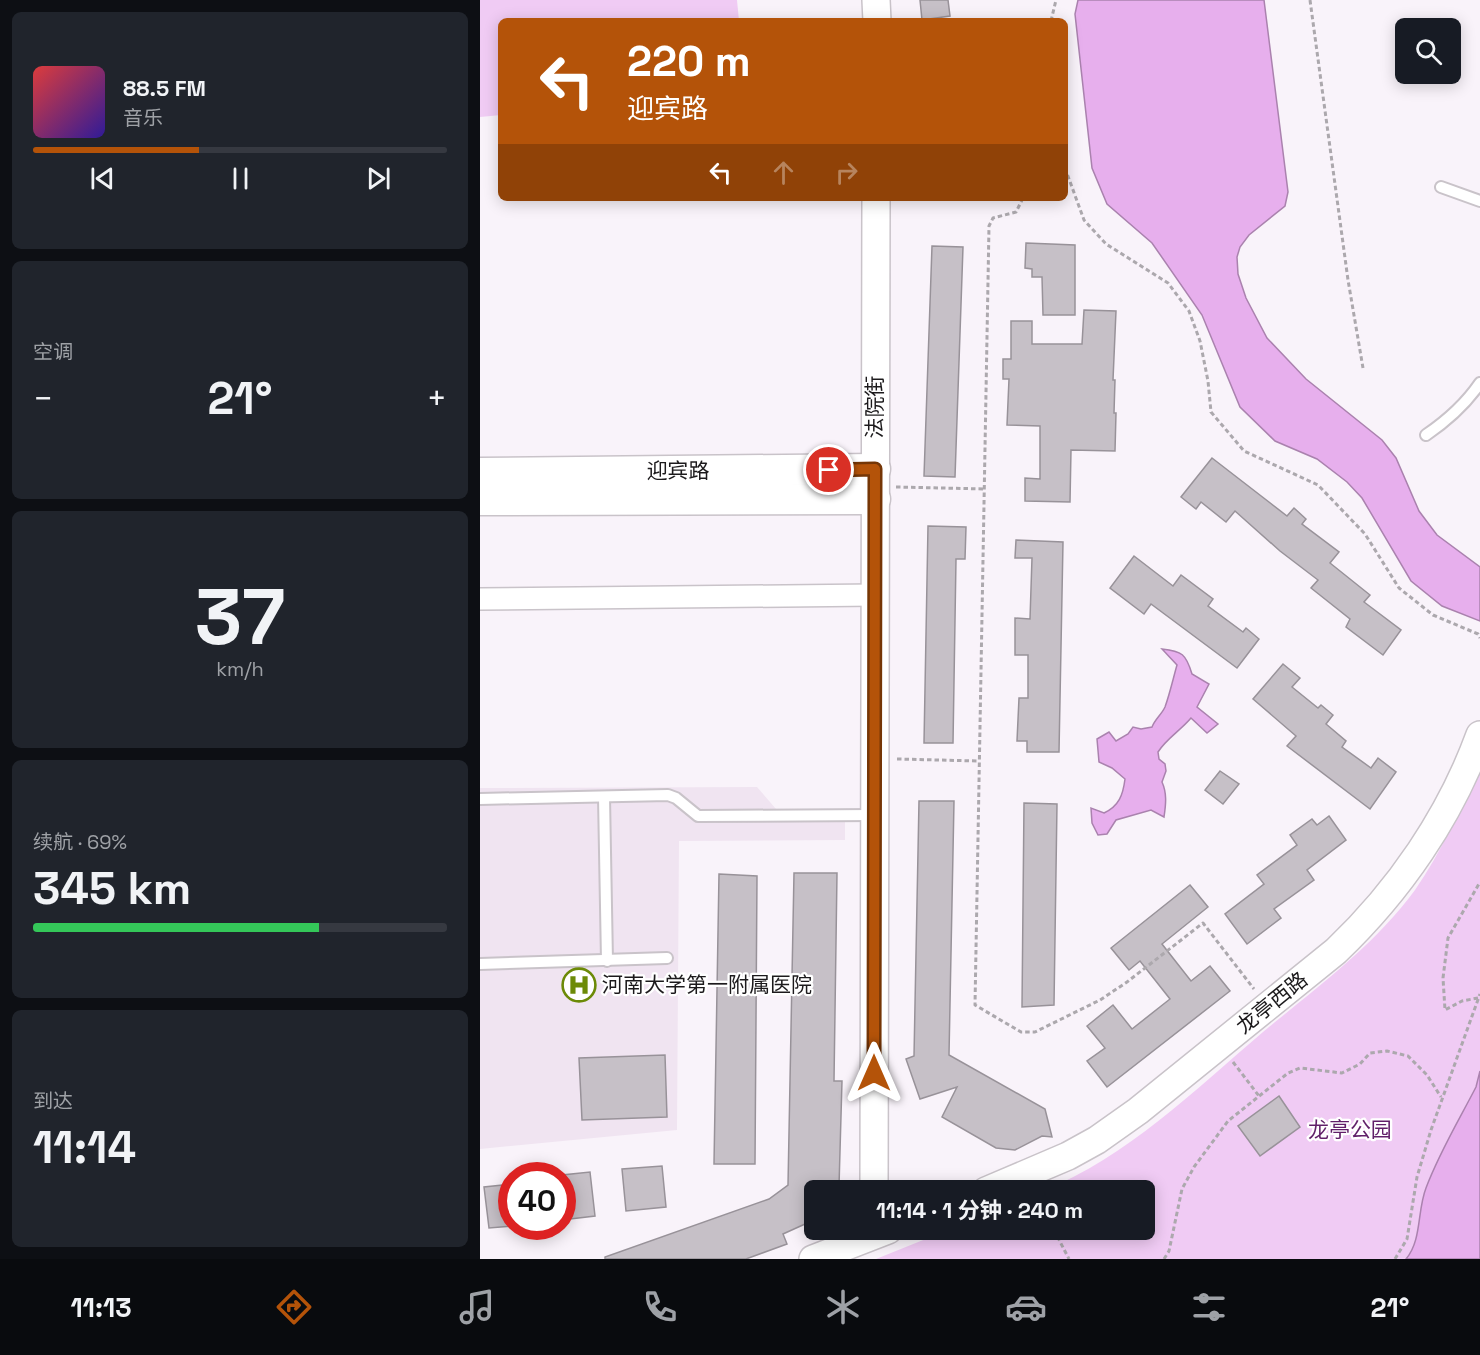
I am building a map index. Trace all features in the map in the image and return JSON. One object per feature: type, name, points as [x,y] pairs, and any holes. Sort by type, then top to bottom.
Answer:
[{"type":"main road","name":"迎宾路","points":[[480,473],[875,485]]},
{"type":"main road","name":"迎宾路","points":[[480,500],[875,485]]},
{"type":"street","name":"法院街","points":[[874,1180],[876,201]]},
{"type":"street","points":[[480,599],[875,595]]},
{"type":"street","name":"龙亭西路","points":[[1012,1180],[1058,1161],[1097,1140],[1138,1111],[1336,951],[1366,922],[1427,843],[1480,735]]},
{"type":"street","points":[[813,1259],[858,1240]]},
{"type":"lane","points":[[1441,187],[1480,201]]},
{"type":"lane","points":[[1426,435],[1467,402],[1480,383]]},
{"type":"lane","points":[[480,799],[672,796],[698,816],[874,815]]},
{"type":"lane","points":[[604,797],[607,961]]},
{"type":"lane","points":[[480,964],[667,958]]},
{"type":"path","points":[[1052,18],[1056,0]]},
{"type":"path","points":[[1310,0],[1348,280],[1363,368]]},
{"type":"path","points":[[1068,176],[1084,220],[1106,244],[1168,283],[1189,311],[1200,341],[1209,381],[1211,412],[1244,451],[1318,485],[1365,534],[1399,588],[1433,615],[1478,634],[1480,638]]},
{"type":"path","points":[[1022,201],[1016,212],[993,218],[990,225],[975,1005],[1021,1032],[1035,1032],[1100,1000],[1203,923],[1268,1007]]},
{"type":"path","points":[[875,485],[984,489]]},
{"type":"path","points":[[874,758],[979,760]]},
{"type":"path","points":[[1479,996],[1462,1001],[1445,1010],[1443,978],[1448,939],[1480,882]]},
{"type":"path","points":[[1395,1259],[1407,1239],[1417,1177],[1442,1097],[1462,1048],[1479,996]]},
{"type":"path","points":[[1221,1045],[1259,1096]]},
{"type":"path","points":[[1164,1259],[1169,1251],[1182,1189],[1194,1167],[1228,1121],[1288,1073],[1300,1068],[1342,1073],[1360,1064],[1370,1053],[1387,1051],[1408,1056],[1427,1075],[1442,1097]]},
{"type":"path","points":[[1059,1240],[1069,1259]]},
{"type":"shaded area","points":[[1078,0],[1264,0],[1288,192],[1285,206],[1249,235],[1240,247],[1237,257],[1238,274],[1246,298],[1267,338],[1306,379],[1382,440],[1396,458],[1419,511],[1437,535],[1480,567],[1480,621],[1442,606],[1411,581],[1362,498],[1347,482],[1317,459],[1275,441],[1240,407],[1202,315],[1152,243],[1107,204],[1092,168],[1075,14]]},
{"type":"shaded area","points":[[1162,649],[1182,655],[1188,662],[1192,674],[1209,684],[1197,707],[1218,724],[1207,733],[1191,718],[1158,752],[1166,771],[1162,782],[1166,799],[1164,817],[1151,810],[1116,820],[1107,834],[1098,835],[1092,823],[1091,808],[1104,813],[1113,807],[1121,795],[1125,779],[1112,768],[1099,762],[1097,739],[1109,732],[1116,741],[1128,734],[1133,727],[1141,729],[1152,727],[1165,707],[1177,665]]},
{"type":"shaded area","name":"河南大学第一附属医院","points":[[757,787],[776,809],[845,809],[845,840],[679,841],[677,1130],[480,1149],[480,788]]},
{"type":"shaded area","points":[[1480,1071],[1480,1259],[1406,1259],[1415,1243],[1423,1197],[1431,1175],[1476,1087]]},
{"type":"green space","points":[[480,0],[737,0],[739,18],[498,18],[498,115],[480,117]]},
{"type":"green space","name":"龙亭公园","points":[[1480,770],[1480,1259],[876,1259],[923,1240],[1155,1240],[1155,1180],[1067,1180],[1132,1141],[1186,1099],[1363,948],[1415,890],[1441,846]]},
{"type":"building","points":[[920,0],[948,0],[950,16],[922,18]]},
{"type":"building","points":[[1026,243],[1075,245],[1075,315],[1043,315],[1042,277],[1032,277],[1032,269],[1025,268]]},
{"type":"building","points":[[932,246],[963,247],[955,477],[924,476]]},
{"type":"building","points":[[1084,310],[1116,311],[1113,380],[1115,380],[1114,413],[1116,413],[1115,451],[1071,450],[1070,502],[1025,501],[1025,478],[1040,479],[1040,426],[1007,425],[1009,379],[1003,379],[1003,359],[1011,359],[1011,321],[1032,321],[1032,344],[1082,344]]},
{"type":"building","points":[[1212,458],[1287,516],[1294,508],[1306,519],[1302,524],[1339,552],[1330,563],[1370,595],[1364,602],[1401,630],[1383,655],[1346,627],[1350,619],[1311,588],[1318,580],[1280,551],[1235,511],[1226,522],[1201,502],[1196,509],[1181,497]]},
{"type":"building","points":[[928,526],[966,527],[965,559],[956,559],[953,743],[924,743]]},
{"type":"building","points":[[1016,540],[1063,542],[1059,752],[1027,752],[1027,741],[1017,741],[1019,698],[1028,698],[1028,655],[1015,655],[1015,618],[1030,619],[1032,558],[1015,558]]},
{"type":"building","points":[[1134,556],[1173,586],[1181,575],[1213,599],[1208,606],[1243,632],[1246,628],[1259,639],[1237,668],[1151,604],[1144,614],[1110,588]]},
{"type":"building","points":[[1283,664],[1300,678],[1292,687],[1318,708],[1321,705],[1333,715],[1326,724],[1346,741],[1342,747],[1371,768],[1378,758],[1396,772],[1370,809],[1287,746],[1296,736],[1253,699]]},
{"type":"building","points":[[1220,771],[1239,784],[1223,804],[1205,790]]},
{"type":"building","points":[[919,801],[954,801],[949,1055],[1045,1109],[1052,1137],[1042,1136],[1015,1150],[996,1148],[942,1117],[957,1087],[920,1099],[906,1059],[914,1056]]},
{"type":"building","points":[[1024,803],[1057,804],[1054,1005],[1022,1007]]},
{"type":"building","points":[[1329,816],[1346,840],[1307,870],[1314,880],[1274,909],[1281,918],[1247,944],[1225,914],[1264,884],[1257,875],[1297,845],[1290,835],[1312,819],[1317,825]]},
{"type":"building","points":[[794,873],[837,873],[834,1081],[842,1081],[839,1180],[804,1180],[804,1225],[783,1234],[787,1244],[746,1259],[605,1259],[605,1257],[769,1199],[788,1185]]},
{"type":"building","points":[[719,874],[757,876],[755,1164],[714,1164]]},
{"type":"building","points":[[1190,885],[1208,907],[1162,944],[1191,981],[1210,966],[1230,991],[1107,1087],[1087,1061],[1105,1048],[1087,1026],[1113,1005],[1132,1029],[1170,999],[1140,961],[1129,970],[1111,948]]},
{"type":"building","points":[[665,1055],[667,1117],[582,1120],[579,1058]]},
{"type":"building","points":[[1279,1096],[1300,1127],[1260,1156],[1238,1126]]},
{"type":"building","points":[[662,1166],[666,1207],[626,1211],[622,1169]]},
{"type":"building","points":[[590,1172],[595,1216],[576,1218],[576,1174]]},
{"type":"building","points":[[498,1186],[498,1227],[489,1228],[484,1187]]},
{"type":"place","name":"河南大学第一附属医院","points":[[579,985]]},
{"type":"route","points":[[829,470],[875,469],[874,1073]]}]
